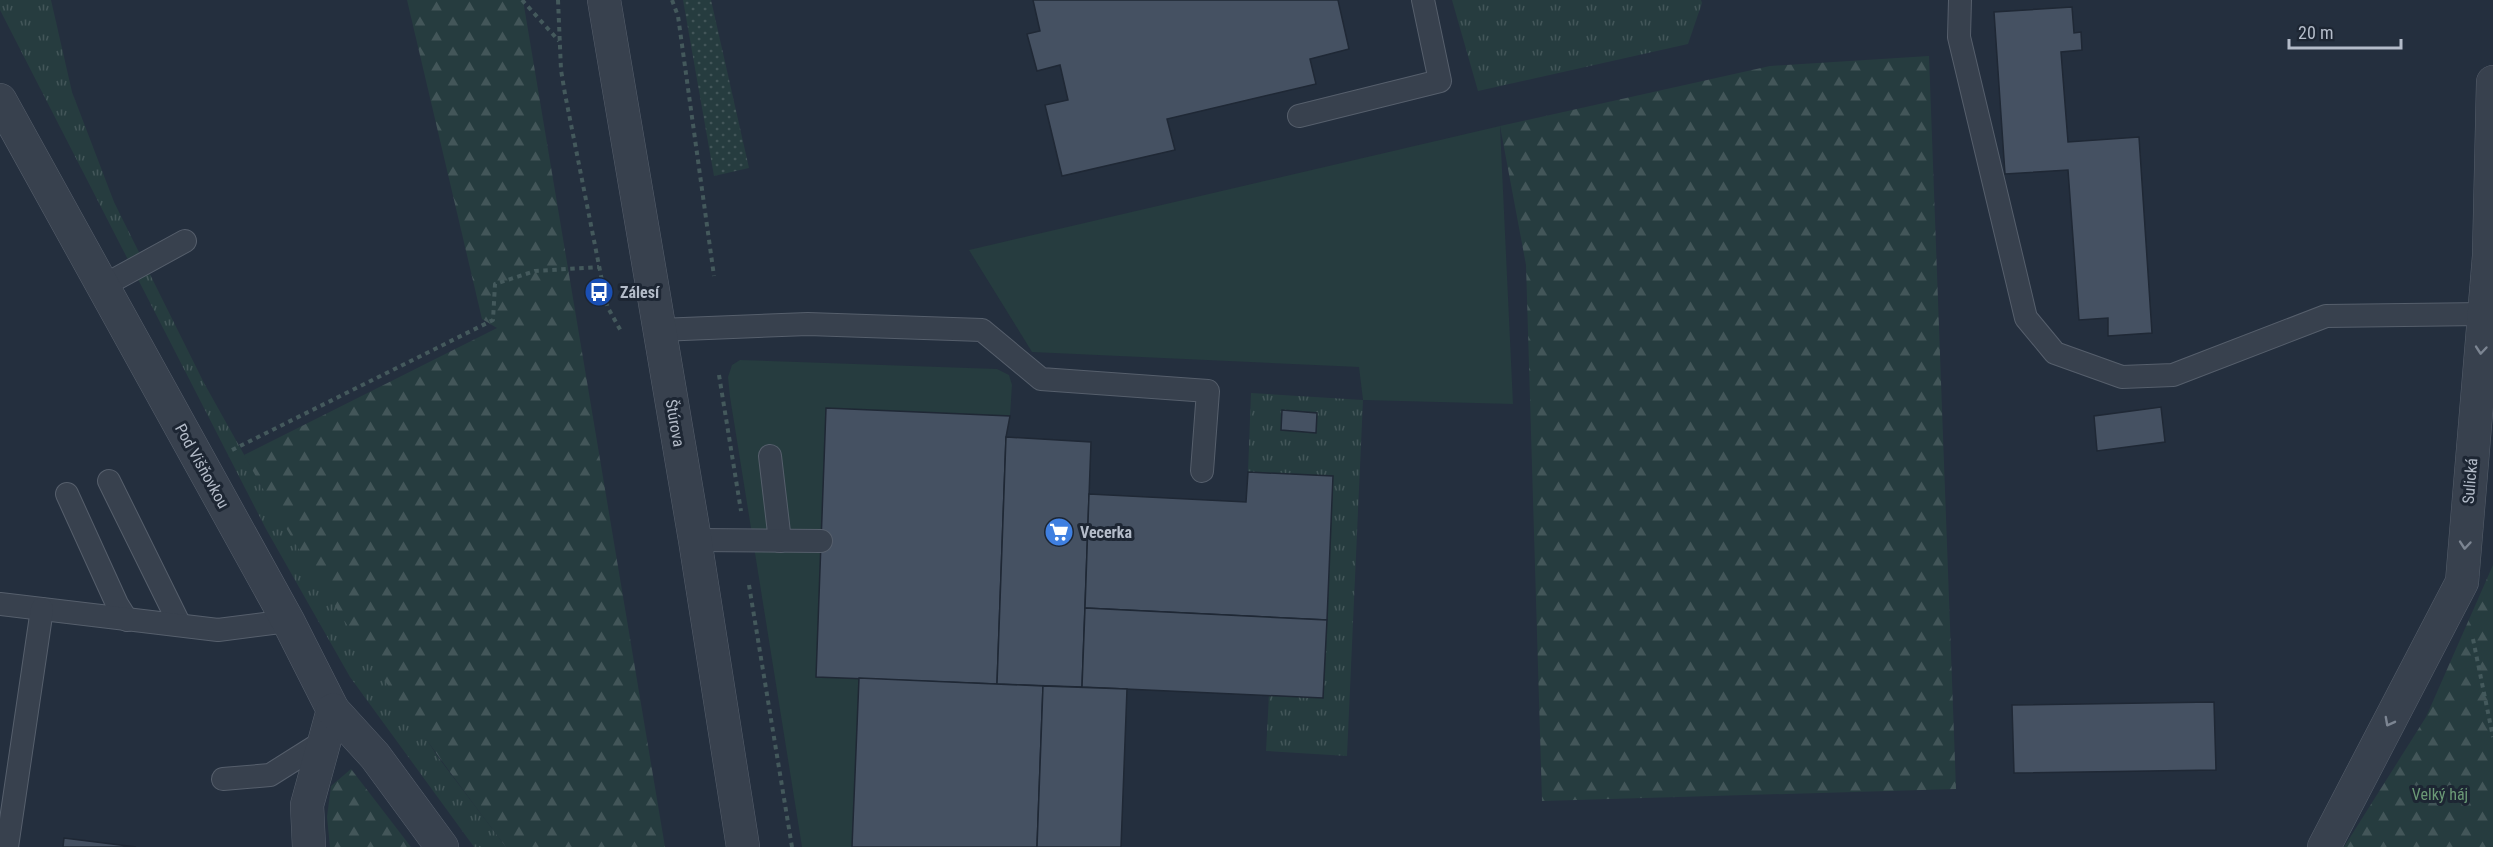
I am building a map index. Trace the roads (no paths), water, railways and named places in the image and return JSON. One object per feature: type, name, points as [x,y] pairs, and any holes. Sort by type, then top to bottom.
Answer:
[{"type":"street","name":"Štúrova","points":[[604,0],[695,540],[743,847]]},
{"type":"street","name":"Sulická","points":[[2324,847],[2462,582],[2488,256],[2493,82]]},
{"type":"street","name":"Pod Višňovkou","points":[[0,100],[288,621],[333,710],[375,756],[442,847]]},
{"type":"street","points":[[309,847],[307,805],[333,710]]},
{"type":"lane","points":[[1299,116],[1440,81],[1423,0]]},
{"type":"lane","points":[[1960,0],[1959,37],[2026,318],[2055,353],[2122,377],[2173,375],[2326,316],[2483,314]]},
{"type":"lane","points":[[103,286],[185,241]]},
{"type":"lane","points":[[659,330],[808,324],[982,330],[1041,379],[1208,391],[1202,471]]},
{"type":"lane","points":[[770,456],[780,541]]},
{"type":"lane","points":[[109,481],[180,625]]},
{"type":"lane","points":[[67,494],[117,604],[127,620]]},
{"type":"lane","points":[[695,540],[821,541]]},
{"type":"lane","points":[[0,604],[218,630],[288,621]]},
{"type":"lane","points":[[7,847],[42,609]]},
{"type":"lane","points":[[223,779],[270,775],[324,741]]},
{"type":"place","name":"Zálesí","points":[[599,292]]},
{"type":"place","name":"Vecerka","points":[[1059,532]]},
{"type":"park label","name":"Velký háj","points":[[2440,794]]}]
